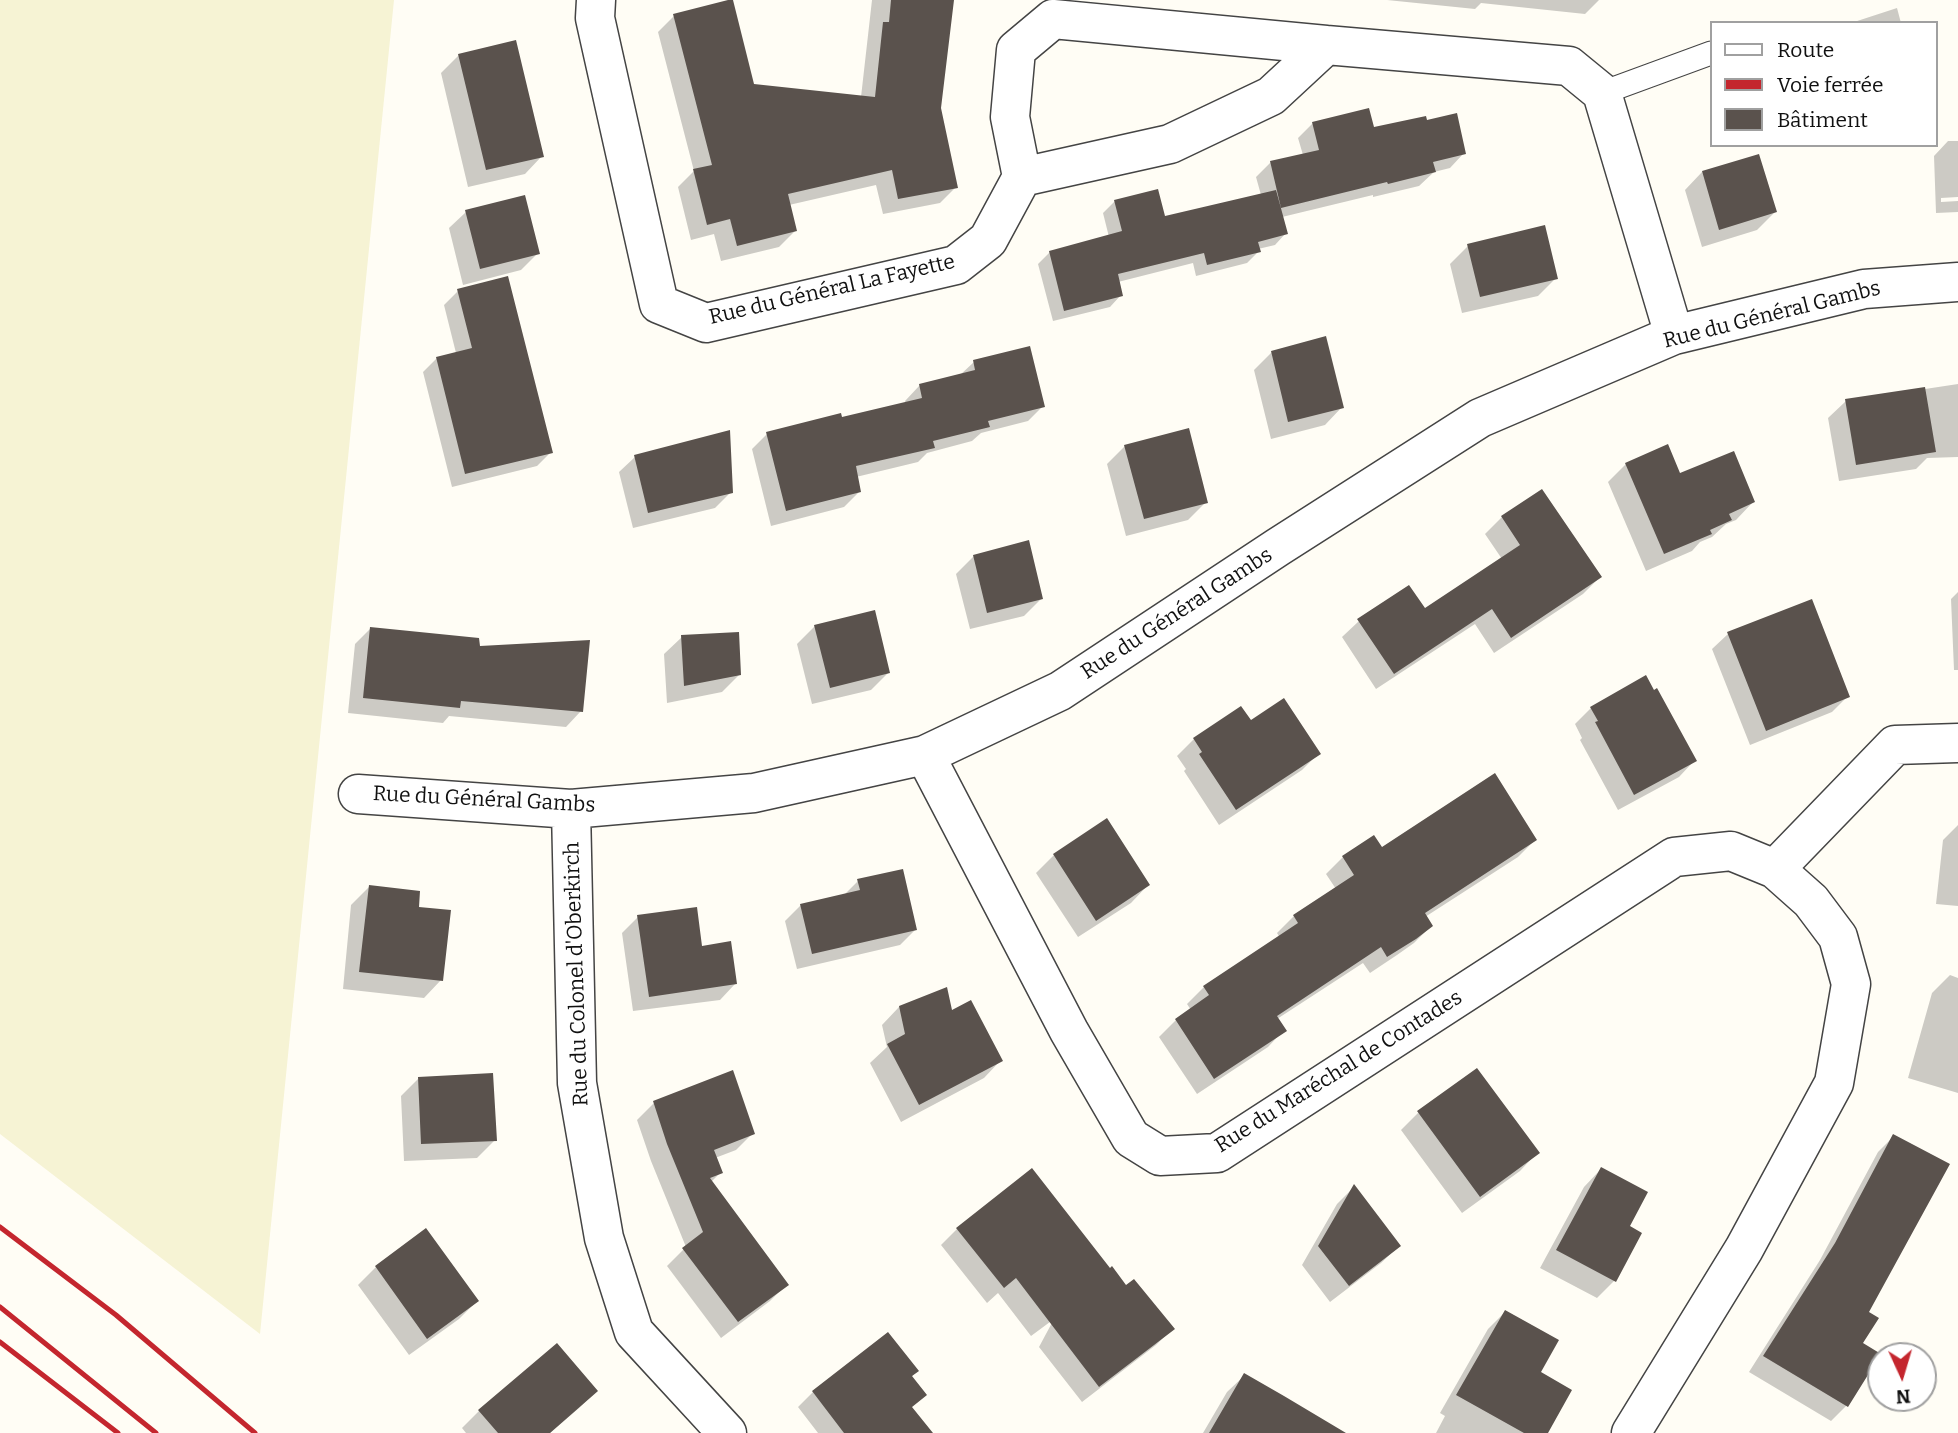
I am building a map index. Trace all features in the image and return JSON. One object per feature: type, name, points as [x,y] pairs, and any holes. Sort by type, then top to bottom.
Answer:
[{"type":"street","name":"Rue du Général La Fayette","points":[[596,0],[594,18],[659,304],[706,323],[956,265],[988,240],[1022,177]]},
{"type":"street","points":[[1326,45],[1270,96],[1170,144],[1022,177],[1010,117],[1016,50],[1053,19],[1569,66],[1602,93],[1674,335]]},
{"type":"street","name":"Rue du Général Gambs","points":[[358,794],[571,808],[754,793],[925,755],[1060,691],[1480,418],[1674,335],[1864,289],[1958,282]]},
{"type":"street","points":[[1775,869],[1895,745],[1958,743]]},
{"type":"street","name":"Rue du Maréchal de Contades","points":[[925,755],[1069,1031],[1131,1138],[1160,1156],[1217,1153],[1674,857],[1731,851],[1775,869],[1811,901],[1838,937],[1851,984],[1834,1083],[1744,1249],[1631,1433]]},
{"type":"street","name":"Rue du Colonel d'Oberkirch","points":[[571,808],[577,1083],[604,1238],[634,1332],[727,1433]]},
{"type":"lane","points":[[1602,93],[1710,53]]},
{"type":"shaded area","points":[[0,0],[394,0],[260,1334],[0,1134]]},
{"type":"building","points":[[733,0],[754,84],[875,97],[883,22],[889,22],[891,0],[954,0],[941,108],[958,188],[898,199],[892,170],[788,194],[797,231],[737,246],[730,219],[707,225],[693,169],[712,165],[673,14]]},
{"type":"building","points":[[516,40],[544,157],[486,170],[458,54]]},
{"type":"building","points":[[1369,108],[1374,127],[1426,116],[1427,120],[1457,113],[1466,154],[1433,162],[1436,172],[1281,208],[1270,161],[1319,150],[1312,122]]},
{"type":"building","points":[[1759,154],[1777,212],[1719,230],[1702,171]]},
{"type":"building","points":[[1158,189],[1165,216],[1276,190],[1288,234],[1258,242],[1261,252],[1207,265],[1204,253],[1118,274],[1123,296],[1064,311],[1049,251],[1122,231],[1114,200]]},
{"type":"building","points":[[525,195],[540,254],[480,269],[465,210]]},
{"type":"building","points":[[1545,225],[1558,279],[1480,297],[1467,244]]},
{"type":"building","points":[[508,276],[553,453],[465,474],[436,357],[472,348],[457,289]]},
{"type":"building","points":[[1326,336],[1344,408],[1288,422],[1271,351]]},
{"type":"building","points":[[1030,346],[1045,407],[988,421],[990,427],[933,441],[935,448],[856,466],[861,492],[786,511],[766,432],[841,413],[842,417],[922,398],[919,384],[975,370],[973,360]]},
{"type":"building","points":[[1925,387],[1936,452],[1856,465],[1845,399]]},
{"type":"building","points":[[1189,428],[1208,503],[1144,519],[1124,445]]},
{"type":"building","points":[[730,430],[733,493],[648,513],[634,455]]},
{"type":"building","points":[[1668,444],[1680,473],[1734,451],[1755,502],[1729,514],[1732,520],[1710,530],[1712,534],[1664,554],[1625,463]]},
{"type":"building","points":[[1542,489],[1602,577],[1511,638],[1492,609],[1394,674],[1357,619],[1409,585],[1425,608],[1520,545],[1501,516]]},
{"type":"building","points":[[1029,540],[1043,599],[987,613],[973,555]]},
{"type":"building","points":[[1812,599],[1850,697],[1766,731],[1727,632]]},
{"type":"building","points":[[875,610],[890,673],[830,688],[814,625]]},
{"type":"building","points":[[370,627],[479,638],[480,646],[590,640],[583,712],[461,701],[460,708],[363,698]]},
{"type":"building","points":[[739,632],[741,675],[684,686],[681,635]]},
{"type":"building","points":[[1646,675],[1654,690],[1657,688],[1697,761],[1634,795],[1595,722],[1598,721],[1590,707]]},
{"type":"building","points":[[1284,698],[1321,754],[1236,810],[1199,754],[1202,752],[1193,738],[1241,706],[1251,720]]},
{"type":"building","points":[[1495,773],[1537,840],[1425,913],[1433,926],[1416,939],[1387,957],[1381,947],[1277,1016],[1287,1031],[1214,1079],[1175,1019],[1209,995],[1203,986],[1298,923],[1293,915],[1354,875],[1342,856],[1374,835],[1382,847]]},
{"type":"building","points":[[1107,818],[1150,885],[1096,921],[1053,854]]},
{"type":"building","points":[[903,869],[917,930],[812,954],[800,904],[860,890],[857,879]]},
{"type":"building","points":[[369,885],[420,891],[419,907],[451,910],[443,981],[359,972]]},
{"type":"building","points":[[697,907],[702,946],[731,941],[737,984],[649,997],[637,915]]},
{"type":"building","points":[[947,987],[952,1010],[971,1000],[1003,1061],[919,1105],[887,1044],[905,1034],[899,1006]]},
{"type":"building","points":[[1477,1068],[1540,1153],[1480,1197],[1417,1111]]},
{"type":"building","points":[[733,1070],[755,1134],[714,1150],[723,1173],[710,1178],[789,1285],[738,1322],[682,1248],[703,1232],[667,1144],[653,1101]]},
{"type":"building","points":[[493,1073],[497,1141],[421,1144],[418,1077]]},
{"type":"building","points":[[1893,1134],[1950,1164],[1869,1312],[1879,1318],[1863,1343],[1867,1345],[1867,1376],[1848,1407],[1763,1356],[1835,1243]]},
{"type":"building","points":[[1601,1167],[1648,1192],[1630,1226],[1642,1233],[1616,1282],[1556,1250]]},
{"type":"building","points":[[1032,1168],[1110,1268],[1112,1266],[1126,1285],[1134,1279],[1175,1329],[1099,1387],[1016,1278],[1004,1288],[956,1228]]},
{"type":"building","points":[[1354,1184],[1401,1246],[1349,1286],[1318,1246]]},
{"type":"building","points":[[426,1228],[479,1301],[427,1339],[375,1266]]},
{"type":"building","points":[[1505,1310],[1559,1340],[1541,1372],[1572,1390],[1548,1433],[1524,1433],[1456,1395]]},
{"type":"building","points":[[888,1332],[919,1371],[912,1376],[927,1395],[912,1407],[933,1433],[844,1433],[812,1391]]},
{"type":"building","points":[[557,1343],[598,1391],[550,1433],[498,1433],[478,1410]]},
{"type":"building","points":[[1244,1373],[1284,1396],[1346,1433],[1209,1433]]},
{"type":"railway","points":[[0,1227],[116,1315],[255,1433]]},
{"type":"railway","points":[[0,1307],[156,1433]]},
{"type":"railway","points":[[0,1342],[118,1433]]}]
